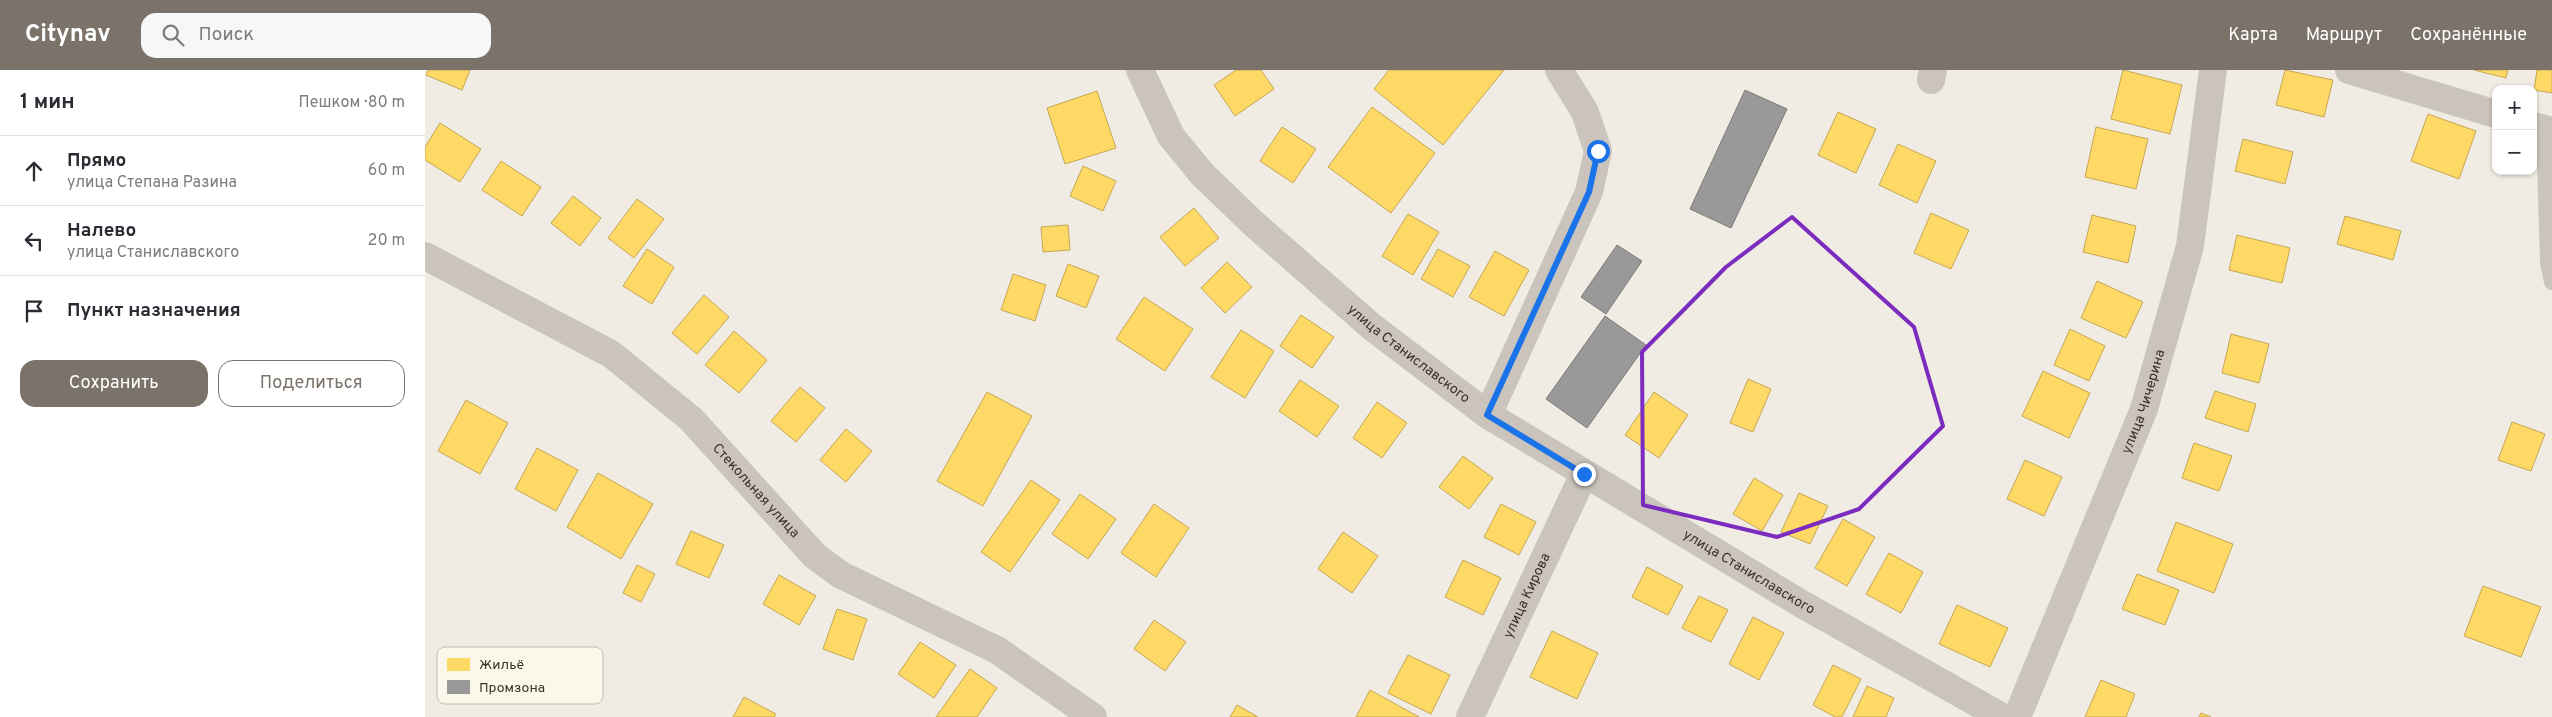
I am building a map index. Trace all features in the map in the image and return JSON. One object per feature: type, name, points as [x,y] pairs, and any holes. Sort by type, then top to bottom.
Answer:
[{"type":"street","name":"улица Станиславского","points":[[1139,70],[1171,136],[1202,174],[1255,224],[1372,327],[1487,415],[1800,603],[2002,717]]},
{"type":"street","points":[[1487,415],[1589,192],[1598,151],[1585,112],[1559,70]]},
{"type":"street","name":"улица Чичерина","points":[[2017,717],[2144,409],[2190,246],[2213,70]]},
{"type":"street","points":[[2349,70],[2492,113]]},
{"type":"street","name":"Стекольная улица","points":[[425,256],[611,354],[691,418],[815,556],[841,575],[997,650],[1093,717]]},
{"type":"street","name":"улица Кирова","points":[[1470,717],[1584,474]]},
{"type":"lane","points":[[2543,129],[2548,263],[2552,282]]},
{"type":"highlighted area","points":[[1792,217],[1914,327],[1943,426],[1859,509],[1777,537],[1643,505],[1642,352],[1726,267]]},
{"type":"building: Жильё","points":[[428,70],[470,70],[462,90],[426,75]]},
{"type":"building: Жильё","points":[[1236,70],[1261,70],[1274,89],[1235,116],[1214,85]]},
{"type":"building: Жильё","points":[[1389,70],[1504,70],[1443,145],[1374,89]]},
{"type":"building: Жильё","points":[[2123,70],[2182,85],[2170,134],[2111,119]]},
{"type":"building: Жильё","points":[[2285,70],[2333,80],[2324,117],[2276,105]]},
{"type":"building: Жильё","points":[[2474,70],[2508,70],[2506,78]]},
{"type":"building: Жильё","points":[[2537,70],[2552,70],[2552,93],[2537,90],[2537,85],[2535,85]]},
{"type":"building: Жильё","points":[[1097,91],[1116,148],[1065,164],[1047,108]]},
{"type":"building: Жильё","points":[[1372,107],[1435,153],[1391,213],[1328,167]]},
{"type":"building: Жильё","points":[[1838,112],[1876,129],[1856,173],[1818,155]]},
{"type":"building: Жильё","points":[[2428,114],[2476,131],[2459,179],[2411,161]]},
{"type":"building: Жильё","points":[[440,123],[481,149],[460,182],[425,160],[425,147]]},
{"type":"building: Жильё","points":[[1282,127],[1316,149],[1293,183],[1260,161]]},
{"type":"building: Жильё","points":[[2096,127],[2148,139],[2136,189],[2085,177]]},
{"type":"building: Жильё","points":[[2243,139],[2293,152],[2285,184],[2235,171]]},
{"type":"building: Жильё","points":[[1898,144],[1936,161],[1917,203],[1879,185]]},
{"type":"building: Жильё","points":[[501,161],[541,187],[522,216],[482,190]]},
{"type":"building: Жильё","points":[[1083,166],[1116,181],[1103,211],[1070,196]]},
{"type":"building: Жильё","points":[[573,196],[601,218],[580,246],[551,223]]},
{"type":"building: Жильё","points":[[637,199],[664,219],[634,258],[608,238]]},
{"type":"building: Жильё","points":[[1194,208],[1219,238],[1185,266],[1160,237]]},
{"type":"building: Жильё","points":[[1931,213],[1969,230],[1951,269],[1914,253]]},
{"type":"building: Жильё","points":[[1408,214],[1439,232],[1413,275],[1382,256]]},
{"type":"building: Жильё","points":[[2092,215],[2136,226],[2128,263],[2083,252]]},
{"type":"building: Жильё","points":[[2345,216],[2401,231],[2393,260],[2337,244]]},
{"type":"building: Жильё","points":[[1068,225],[1070,250],[1043,252],[1041,227]]},
{"type":"building: Жильё","points":[[2237,235],[2290,248],[2282,283],[2229,270]]},
{"type":"building: Жильё","points":[[647,249],[674,267],[652,304],[623,286]]},
{"type":"building: Жильё","points":[[1438,249],[1470,266],[1453,297],[1421,279]]},
{"type":"building: Жильё","points":[[1495,251],[1529,270],[1504,316],[1469,297]]},
{"type":"building: Жильё","points":[[1227,262],[1252,287],[1225,313],[1201,288]]},
{"type":"building: Жильё","points":[[1068,264],[1099,276],[1086,308],[1056,296]]},
{"type":"building: Жильё","points":[[1013,274],[1046,285],[1035,321],[1001,310]]},
{"type":"building: Жильё","points":[[2097,281],[2143,302],[2126,338],[2081,318]]},
{"type":"building: Жильё","points":[[704,295],[729,317],[697,354],[672,333]]},
{"type":"building: Жильё","points":[[1144,297],[1193,329],[1165,371],[1116,339]]},
{"type":"building: Жильё","points":[[1301,315],[1334,337],[1312,368],[1280,346]]},
{"type":"building: Жильё","points":[[2070,329],[2105,346],[2089,381],[2054,365]]},
{"type":"building: Жильё","points":[[1241,330],[1274,351],[1245,398],[1211,377]]},
{"type":"building: Жильё","points":[[734,331],[767,360],[739,393],[705,365]]},
{"type":"building: Жильё","points":[[2231,334],[2269,344],[2259,383],[2222,373]]},
{"type":"building: Жильё","points":[[2043,371],[2090,393],[2069,438],[2022,416]]},
{"type":"building: Жильё","points":[[1748,379],[1771,389],[1753,432],[1730,423]]},
{"type":"building: Жильё","points":[[1300,380],[1339,406],[1317,437],[1279,411]]},
{"type":"building: Жильё","points":[[800,387],[825,408],[796,442],[771,421]]},
{"type":"building: Жильё","points":[[2215,391],[2256,404],[2248,432],[2205,418]]},
{"type":"building: Жильё","points":[[987,392],[1032,416],[983,506],[937,481]]},
{"type":"building: Жильё","points":[[1654,392],[1688,415],[1659,458],[1625,435]]},
{"type":"building: Жильё","points":[[466,400],[508,423],[480,474],[438,451]]},
{"type":"building: Жильё","points":[[1377,402],[1407,423],[1382,458],[1353,438]]},
{"type":"building: Жильё","points":[[2512,422],[2545,434],[2531,471],[2498,460]]},
{"type":"building: Жильё","points":[[846,429],[872,451],[846,482],[820,460]]},
{"type":"building: Жильё","points":[[2194,443],[2232,456],[2219,491],[2182,478]]},
{"type":"building: Жильё","points":[[537,448],[578,470],[556,511],[515,489]]},
{"type":"building: Жильё","points":[[1463,456],[1493,478],[1469,509],[1439,487]]},
{"type":"building: Жильё","points":[[2025,460],[2062,477],[2044,516],[2007,499]]},
{"type":"building: Жильё","points":[[598,473],[653,504],[621,559],[567,527]]},
{"type":"building: Жильё","points":[[1754,478],[1783,495],[1762,531],[1733,514]]},
{"type":"building: Жильё","points":[[1031,480],[1060,500],[1010,572],[981,552]]},
{"type":"building: Жильё","points":[[1799,493],[1828,506],[1810,544],[1781,532]]},
{"type":"building: Жильё","points":[[1080,494],[1116,519],[1088,559],[1052,534]]},
{"type":"building: Жильё","points":[[1154,504],[1189,528],[1156,577],[1121,553]]},
{"type":"building: Жильё","points":[[1501,504],[1536,522],[1519,555],[1484,537]]},
{"type":"building: Жильё","points":[[1843,519],[1875,537],[1847,586],[1815,568]]},
{"type":"building: Жильё","points":[[2176,522],[2233,544],[2214,593],[2157,571]]},
{"type":"building: Жильё","points":[[691,531],[724,545],[709,578],[676,564]]},
{"type":"building: Жильё","points":[[1343,532],[1378,556],[1352,593],[1318,569]]},
{"type":"building: Жильё","points":[[1889,553],[1923,572],[1901,613],[1866,594]]},
{"type":"building: Жильё","points":[[1463,560],[1501,578],[1483,615],[1445,597]]},
{"type":"building: Жильё","points":[[637,565],[655,574],[641,602],[623,593]]},
{"type":"building: Жильё","points":[[1647,567],[1683,586],[1668,615],[1632,597]]},
{"type":"building: Жильё","points":[[2137,574],[2179,590],[2165,625],[2122,609]]},
{"type":"building: Жильё","points":[[779,575],[816,596],[799,625],[763,604]]},
{"type":"building: Жильё","points":[[2483,586],[2541,607],[2521,657],[2464,636]]},
{"type":"building: Жильё","points":[[1699,596],[1728,610],[1711,642],[1682,628]]},
{"type":"building: Жильё","points":[[1957,605],[2008,628],[1990,667],[1939,644]]},
{"type":"building: Жильё","points":[[837,609],[867,619],[853,660],[823,649]]},
{"type":"building: Жильё","points":[[1753,617],[1784,633],[1759,680],[1729,664]]},
{"type":"building: Жильё","points":[[1154,620],[1186,642],[1165,671],[1134,649]]},
{"type":"building: Жильё","points":[[1552,631],[1598,653],[1577,699],[1530,677]]},
{"type":"building: Жильё","points":[[920,642],[956,665],[934,698],[898,674]]},
{"type":"building: Жильё","points":[[1408,655],[1450,675],[1431,714],[1388,693]]},
{"type":"building: Жильё","points":[[1833,665],[1861,679],[1842,717],[1835,717],[1813,705]]},
{"type":"building: Жильё","points":[[970,669],[997,688],[977,717],[936,717]]},
{"type":"building: Жильё","points":[[2101,680],[2135,694],[2126,717],[2085,717]]},
{"type":"building: Жильё","points":[[1867,686],[1894,698],[1886,717],[1853,717]]},
{"type":"building: Жильё","points":[[1370,690],[1419,717],[1356,717]]},
{"type":"building: Жильё","points":[[744,697],[776,714],[774,717],[733,717]]},
{"type":"building: Жильё","points":[[1237,705],[1258,717],[1230,717]]},
{"type":"building: Жильё","points":[[2201,713],[2211,717],[2199,717]]},
{"type":"building: Промзона","points":[[1745,90],[1787,109],[1731,228],[1690,209]]},
{"type":"building: Промзона","points":[[1617,245],[1642,261],[1606,314],[1581,297]]},
{"type":"building: Промзона","points":[[1605,316],[1646,345],[1587,428],[1546,399]]},
{"type":"route","points":[[1584,474],[1487,415],[1589,192],[1598,151]]}]
